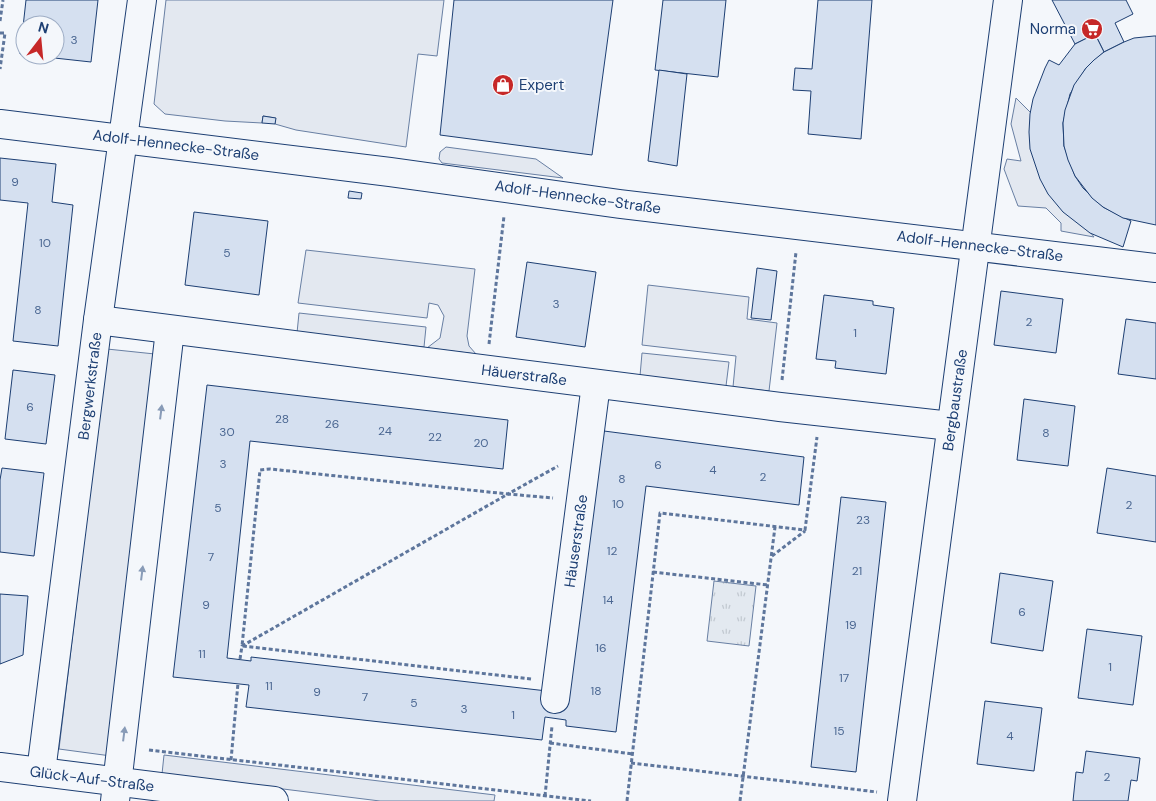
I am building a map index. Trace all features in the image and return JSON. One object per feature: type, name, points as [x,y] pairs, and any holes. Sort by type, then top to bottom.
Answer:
[{"type":"street","name":"Bergwerkstraße","points":[[41,772],[98,320],[142,0]]},
{"type":"street","name":"Bergbaustraße","points":[[902,798],[1008,0]]},
{"type":"street","name":"Adolf-Hennecke-Straße","points":[[0,124],[620,204],[1156,268]]},
{"type":"street","name":"Häuerstraße","points":[[98,320],[820,412],[950,426]]},
{"type":"street","points":[[116,792],[170,330]]},
{"type":"street","name":"Häuserstraße","points":[[555,700],[596,384]]},
{"type":"street","name":"Glück-Auf-Straße","points":[[0,767],[41,772],[116,792],[274,801]]},
{"type":"path","points":[[0,21],[3,0]]},
{"type":"path","points":[[0,33],[5,33],[0,69]]},
{"type":"path","points":[[486,370],[507,188]]},
{"type":"path","points":[[780,407],[799,224]]},
{"type":"path","points":[[772,556],[805,530],[820,412]]},
{"type":"path","points":[[242,646],[588,450]]},
{"type":"path","points":[[240,659],[260,470],[270,469],[581,500]]},
{"type":"path","points":[[627,801],[660,513],[805,530]]},
{"type":"path","points":[[740,801],[775,527]]},
{"type":"path","points":[[653,572],[768,585]]},
{"type":"path","points":[[242,646],[555,700],[545,796]]},
{"type":"path","points":[[231,760],[238,684]]},
{"type":"path","points":[[550,743],[632,754]]},
{"type":"path","points":[[122,747],[590,801]]},
{"type":"path","points":[[631,763],[744,776],[902,798]]},
{"type":"green space","points":[[714,581],[756,586],[749,646],[707,641]]},
{"type":"shaded area","points":[[166,0],[444,0],[437,56],[418,54],[406,147],[296,130],[275,124],[275,118],[263,116],[262,123],[165,114],[154,104]]},
{"type":"shaded area","points":[[1016,98],[1034,116],[1067,203],[1094,237],[1061,231],[1061,223],[1046,208],[1018,206],[1004,169],[1007,159],[1021,161],[1011,124]]},
{"type":"shaded area","points":[[446,147],[536,159],[563,178],[442,163],[439,159],[440,152]]},
{"type":"shaded area","points":[[306,250],[475,269],[467,336],[469,346],[476,354],[427,348],[440,338],[444,316],[438,305],[429,303],[427,318],[298,303]]},
{"type":"shaded area","points":[[648,285],[749,297],[747,319],[777,323],[769,391],[733,387],[736,356],[642,345]]},
{"type":"shaded area","points":[[299,313],[426,327],[424,347],[297,333]]},
{"type":"shaded area","points":[[107,349],[174,356],[126,758],[59,749]]},
{"type":"shaded area","points":[[642,353],[729,362],[726,386],[640,376]]},
{"type":"shaded area","points":[[164,755],[495,795],[494,801],[380,801],[162,774]]},
{"type":"building","points":[[26,0],[98,0],[91,62],[65,59],[65,15],[24,15]]},
{"type":"building","points":[[454,0],[613,0],[592,155],[440,135]]},
{"type":"building","points":[[663,0],[726,0],[718,77],[655,70]]},
{"type":"building","points":[[818,0],[872,0],[861,139],[808,134],[811,91],[793,90],[795,68],[812,69]]},
{"type":"building","name":"Norma","points":[[1052,0],[1126,0],[1133,14],[1115,23],[1124,42],[1104,52],[1095,34],[1075,44]]},
{"type":"building","points":[[1095,34],[1104,52],[1086,68],[1070,94],[1063,123],[1064,146],[1075,176],[1083,188],[1103,207],[1131,221],[1123,247],[1090,233],[1063,212],[1048,194],[1040,179],[1030,149],[1030,114],[1033,99],[1049,60],[1059,65],[1075,44]]},
{"type":"building","points":[[1156,36],[1156,225],[1123,218],[1103,207],[1092,198],[1075,176],[1068,160],[1064,146],[1063,123],[1065,110],[1074,85],[1094,60],[1104,52],[1134,38]]},
{"type":"building","points":[[659,70],[687,74],[677,166],[648,161]]},
{"type":"building","points":[[263,116],[276,118],[275,124],[262,123]]},
{"type":"building","points":[[0,158],[56,164],[52,202],[73,205],[58,346],[13,341],[28,203],[0,200]]},
{"type":"building","points":[[349,191],[362,193],[361,199],[348,198]]},
{"type":"building","points":[[194,212],[268,221],[259,295],[185,285]]},
{"type":"building","points":[[527,262],[596,272],[585,347],[516,337]]},
{"type":"building","points":[[757,268],[777,271],[771,320],[751,318]]},
{"type":"building","points":[[1001,291],[1063,299],[1056,353],[994,345]]},
{"type":"building","points":[[824,295],[873,301],[873,305],[894,308],[886,374],[835,368],[836,361],[816,359]]},
{"type":"building","points":[[1126,319],[1156,323],[1156,379],[1118,374]]},
{"type":"building","points":[[13,370],[55,375],[46,444],[5,439]]},
{"type":"building","points":[[207,385],[508,420],[503,469],[250,441],[227,658],[251,661],[251,657],[547,691],[604,431],[804,457],[799,505],[646,486],[616,732],[566,726],[566,720],[545,717],[542,740],[246,707],[249,685],[173,677]]},
{"type":"building","points":[[1024,399],[1075,406],[1068,466],[1017,460]]},
{"type":"building","points":[[2,468],[44,473],[34,556],[0,552],[0,480]]},
{"type":"building","points":[[1107,468],[1156,476],[1156,542],[1097,533]]},
{"type":"building","points":[[841,497],[886,502],[856,772],[811,767]]},
{"type":"building","points":[[1000,573],[1053,581],[1043,651],[991,643]]},
{"type":"building","points":[[0,594],[28,596],[23,655],[0,664]]},
{"type":"building","points":[[1087,629],[1142,636],[1133,705],[1078,698]]},
{"type":"building","points":[[985,701],[1042,708],[1034,771],[977,764]]},
{"type":"building","points":[[1086,751],[1140,758],[1137,781],[1131,780],[1128,801],[1073,801],[1076,772],[1083,773]]},
{"type":"place","name":"Norma","points":[[1092,29]]},
{"type":"place","name":"Expert","points":[[503,85]]}]
